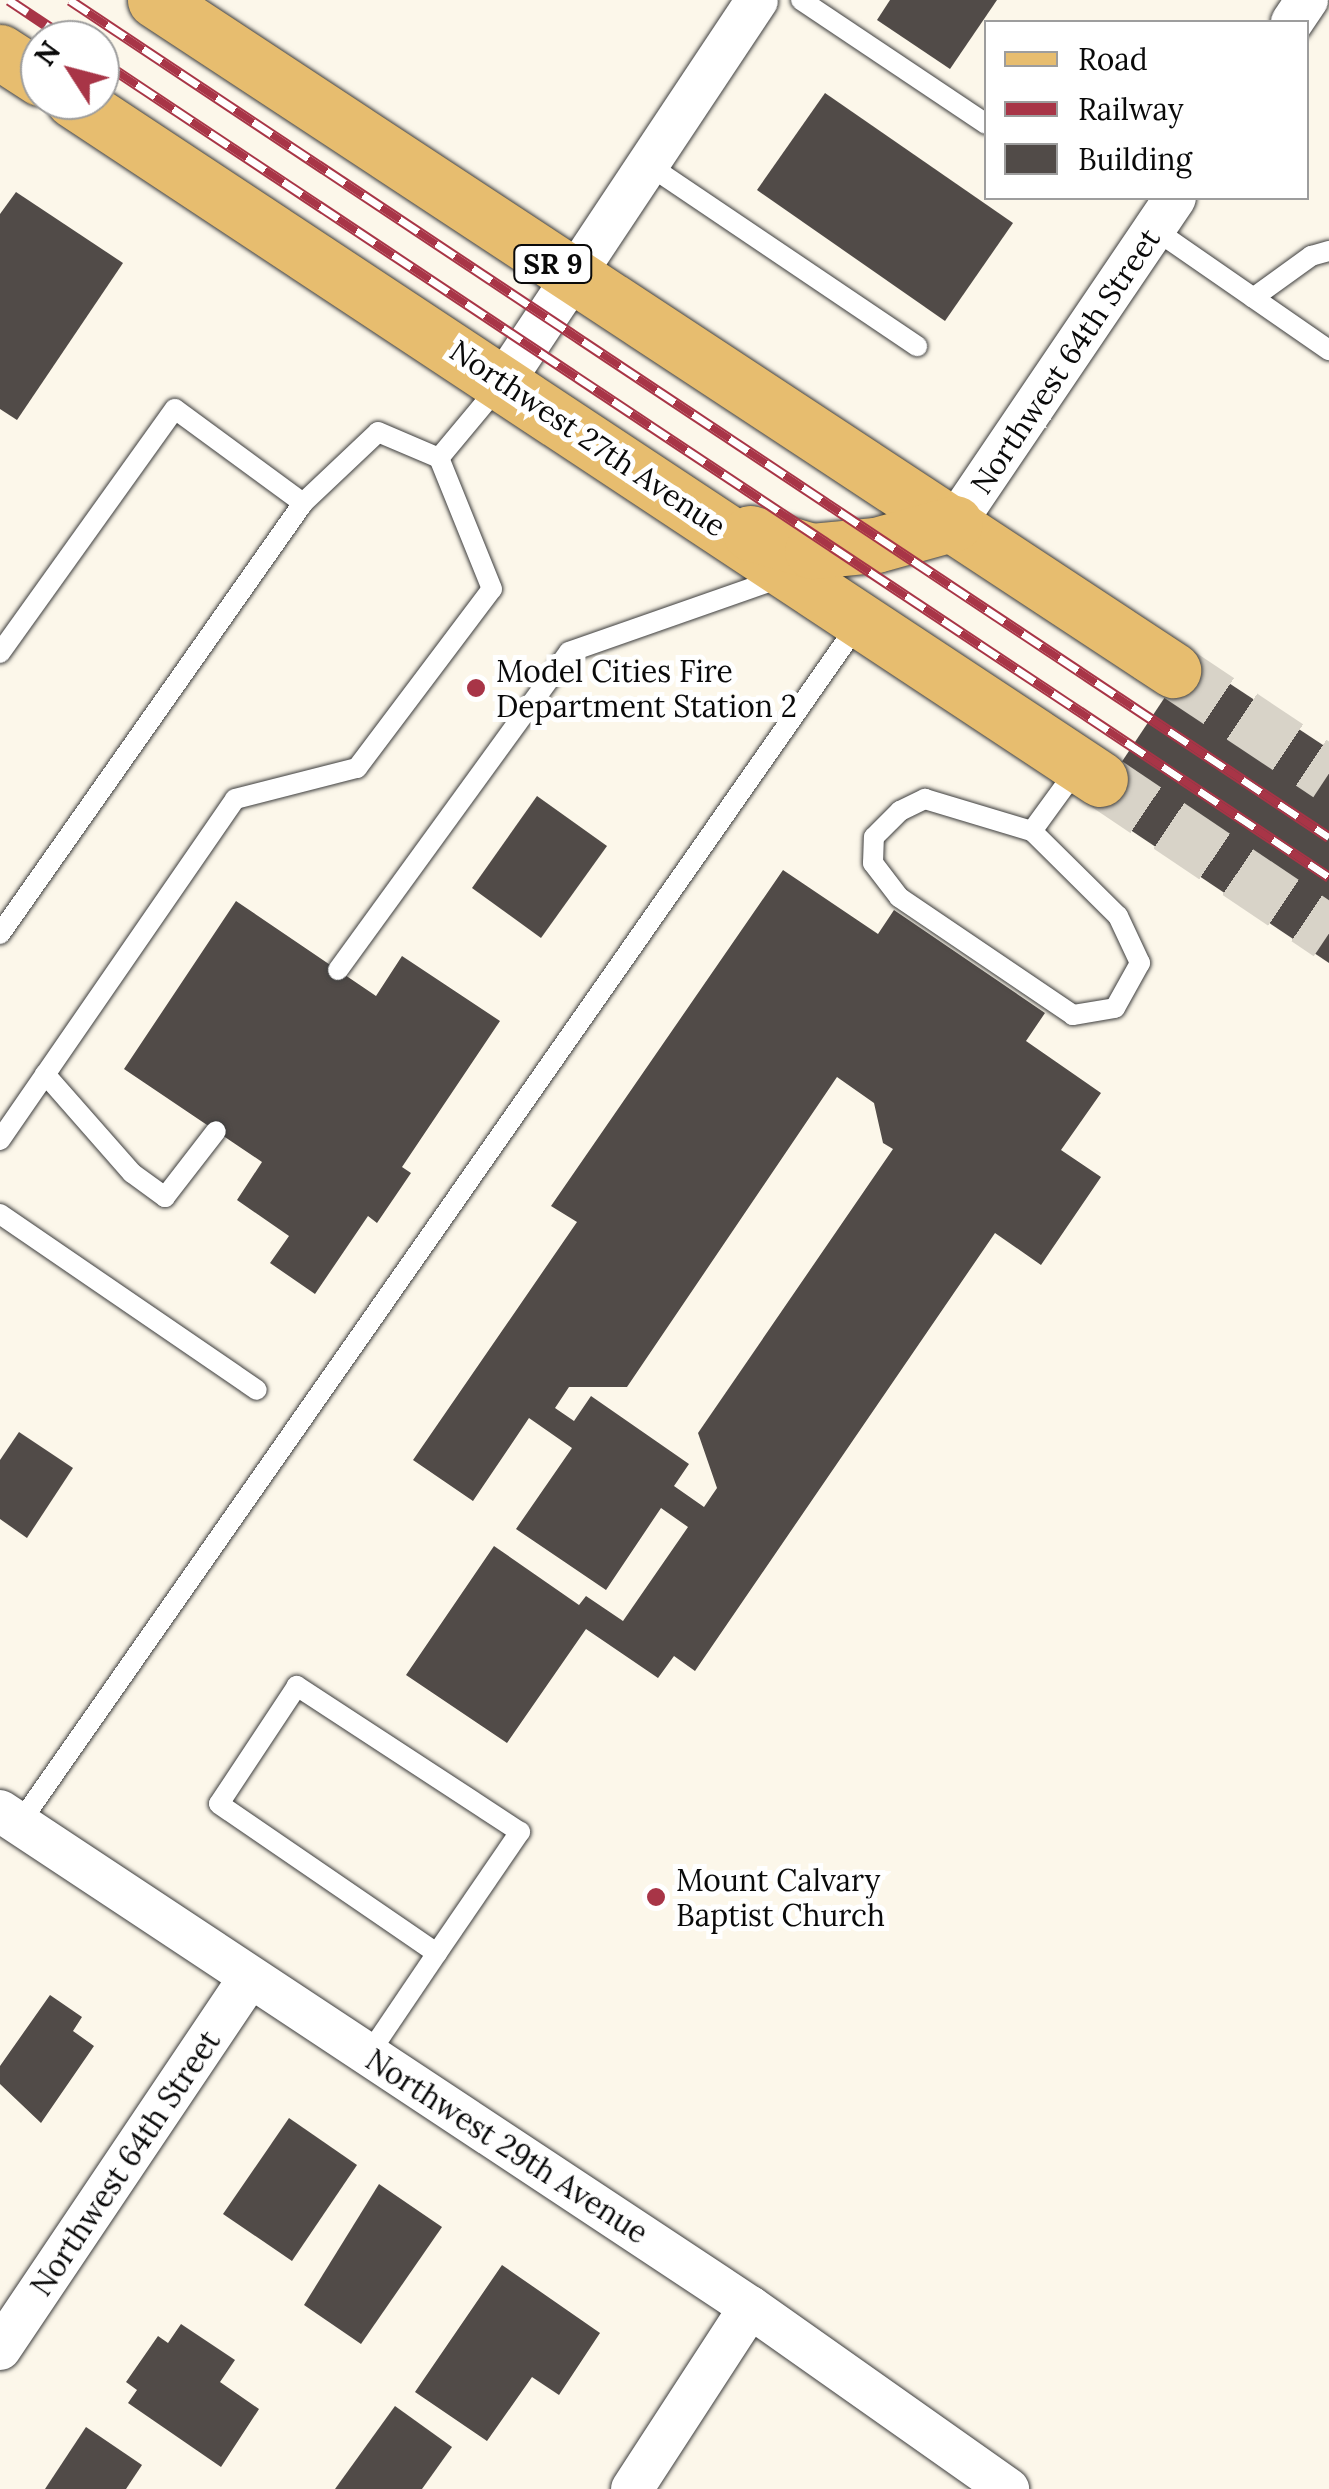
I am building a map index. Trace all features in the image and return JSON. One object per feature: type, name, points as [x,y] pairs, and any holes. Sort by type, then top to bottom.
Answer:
[{"type":"main road","name":"SR 9","points":[[154,0],[1172,670]]},
{"type":"main road","name":"Northwest 27th Avenue","points":[[104,120],[504,381],[1090,772]]},
{"type":"main road","points":[[719,524],[812,551],[876,545],[955,524]]},
{"type":"street","points":[[504,381],[757,0]]},
{"type":"street","name":"Northwest 64th Street","points":[[955,524],[1164,214]]},
{"type":"street","name":"Northwest 29th Avenue","points":[[10,1818],[750,2306],[1008,2489]]},
{"type":"street","name":"Northwest 64th Street","points":[[0,2349],[250,1977]]},
{"type":"street","points":[[632,2489],[750,2306]]},
{"type":"lane","points":[[800,0],[984,123]]},
{"type":"lane","points":[[647,164],[917,346]]},
{"type":"lane","points":[[1164,214],[1254,298],[1329,350]]},
{"type":"lane","points":[[1254,298],[1311,256],[1329,251]]},
{"type":"lane","points":[[440,458],[504,381]]},
{"type":"lane","points":[[0,653],[175,409],[303,503]]},
{"type":"lane","points":[[0,934],[303,503],[378,432],[440,458],[492,588],[357,768],[235,799],[0,1140]]},
{"type":"lane","points":[[338,970],[570,652],[792,574]]},
{"type":"lane","points":[[10,1818],[861,619]]},
{"type":"lane","points":[[1032,831],[1090,772]]},
{"type":"lane","points":[[925,799],[1032,831],[1118,916],[1133,947],[1140,963],[1114,1008],[1074,1014],[900,897],[873,863],[874,836],[900,810],[925,799]]},
{"type":"lane","points":[[45,1074],[132,1173],[165,1198],[216,1131]]},
{"type":"lane","points":[[0,1214],[258,1390]]},
{"type":"lane","points":[[368,2055],[520,1832],[297,1686],[219,1804],[437,1953]]},
{"type":"building","points":[[890,0],[997,0],[950,69],[877,20]]},
{"type":"building","points":[[825,93],[1013,223],[945,321],[757,190]]},
{"type":"building","points":[[16,192],[123,263],[17,420],[0,409],[0,214]]},
{"type":"building","points":[[1191,658],[1329,749],[1329,963],[1093,805]]},
{"type":"building","points":[[537,796],[607,846],[541,938],[472,888]]},
{"type":"building","points":[[783,870],[878,934],[894,910],[1045,1013],[1026,1041],[1101,1093],[1061,1150],[1101,1177],[1041,1265],[995,1233],[695,1671],[674,1656],[658,1678],[586,1629],[507,1743],[406,1675],[494,1546],[579,1605],[586,1596],[623,1621],[688,1527],[661,1508],[606,1590],[516,1529],[572,1448],[529,1418],[473,1501],[413,1460],[577,1222],[551,1206]],"holes":[[[837,1077],[874,1103],[883,1143],[893,1149],[698,1433],[717,1488],[704,1507],[674,1486],[689,1464],[591,1396],[574,1421],[555,1408],[569,1387],[627,1387]]]},
{"type":"building","points":[[236,901],[376,996],[402,956],[500,1021],[402,1167],[411,1173],[377,1223],[368,1216],[315,1294],[270,1263],[289,1236],[237,1200],[262,1162],[124,1069]]},
{"type":"building","points":[[19,1432],[73,1468],[27,1538],[0,1519],[0,1460]]},
{"type":"building","points":[[50,1995],[82,2017],[73,2031],[94,2046],[41,2123],[0,2084],[0,2066]]},
{"type":"building","points":[[289,2118],[357,2165],[292,2261],[223,2214]]},
{"type":"building","points":[[379,2184],[442,2227],[361,2344],[304,2305]]},
{"type":"building","points":[[502,2265],[600,2333],[559,2395],[532,2377],[487,2441],[415,2392]]},
{"type":"building","points":[[181,2324],[235,2360],[220,2382],[259,2409],[221,2467],[128,2403],[137,2390],[126,2382],[158,2336],[168,2343]]},
{"type":"building","points":[[395,2406],[452,2447],[422,2489],[335,2489]]},
{"type":"building","points":[[86,2427],[142,2465],[126,2489],[45,2489]]},
{"type":"tunnel","points":[[1173,670],[1329,774]]},
{"type":"tunnel","points":[[1100,779],[1329,933]]},
{"type":"railway","points":[[9,0],[39,20]]},
{"type":"railway","points":[[70,0],[1329,837]]},
{"type":"railway","points":[[120,73],[1329,877]]},
{"type":"place","name":"Model Cities Fire Department Station 2","points":[[476,688]]},
{"type":"place","name":"Mount Calvary Baptist Church","points":[[656,1897]]}]
